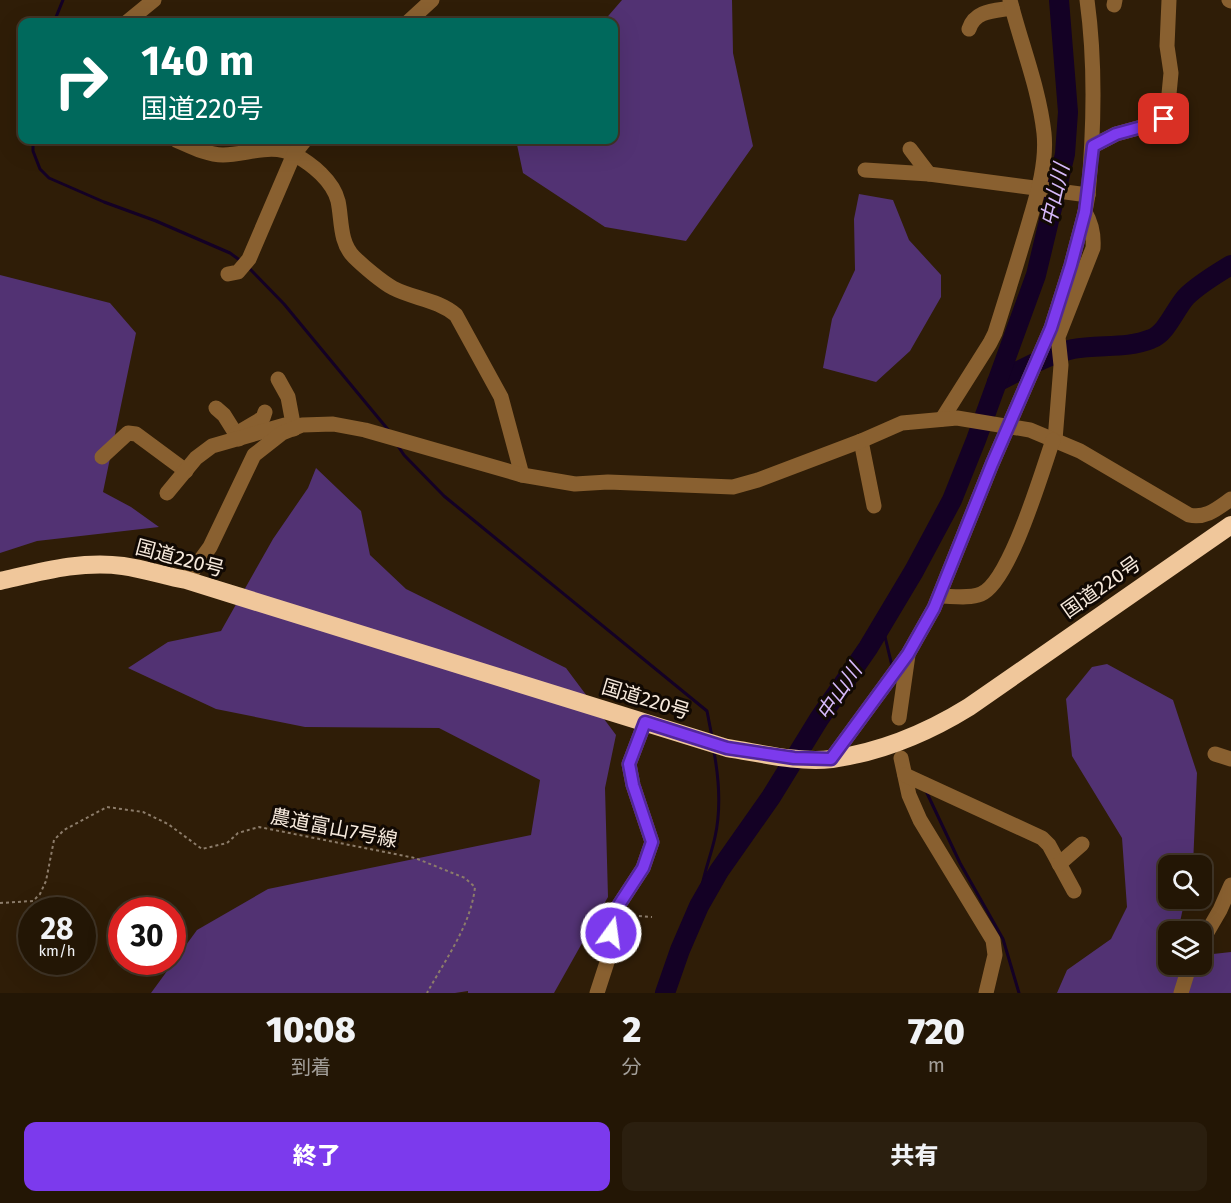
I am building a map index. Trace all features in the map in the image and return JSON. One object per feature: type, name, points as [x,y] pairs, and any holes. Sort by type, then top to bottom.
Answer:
[{"type":"highway","name":"国道220号","points":[[0,581],[80,565],[122,566],[186,580],[727,748],[794,758],[831,759],[889,746],[936,727],[969,707],[1231,525]]},
{"type":"street","points":[[133,18],[154,0]]},
{"type":"street","points":[[412,18],[432,0]]},
{"type":"street","points":[[831,759],[908,654],[939,596],[1007,426],[1051,328],[1085,212],[1093,146],[1093,57],[1087,0]]},
{"type":"street","points":[[1093,146],[1116,134],[1160,122],[1167,115],[1171,73],[1167,46],[1170,0]]},
{"type":"street","points":[[942,419],[995,333],[1039,188],[1044,160],[1044,135],[1035,89],[1011,4],[981,14],[971,21],[969,29]]},
{"type":"street","points":[[185,144],[204,152],[222,155],[275,149],[294,154],[318,171],[332,187],[338,199],[344,242],[352,256],[393,288],[446,306],[456,315],[501,397],[522,475]]},
{"type":"street","points":[[228,274],[238,272],[249,259],[294,154],[302,144]]},
{"type":"street","points":[[910,149],[929,174]]},
{"type":"street","points":[[865,170],[929,174],[1086,195]]},
{"type":"street","points":[[939,596],[974,596],[983,593],[993,584],[1014,548],[1054,440],[1061,365],[1058,337],[1093,248],[1094,236],[1091,222],[1085,212]]},
{"type":"street","points":[[278,379],[288,397],[294,425]]},
{"type":"street","points":[[216,408],[224,415],[238,437]]},
{"type":"street","points":[[238,437],[263,418],[265,412]]},
{"type":"street","points":[[168,493],[196,458],[212,446],[238,437],[294,425],[333,424],[365,430],[522,475],[575,484],[608,482],[733,487],[758,480],[861,441],[902,423],[957,418],[1030,430],[1054,440],[1080,451],[1189,515],[1197,517],[1208,514],[1231,499]]},
{"type":"street","points":[[186,580],[210,548],[254,455],[294,425]]},
{"type":"street","points":[[102,457],[128,433],[136,434],[186,471]]},
{"type":"street","points":[[861,441],[874,506]]},
{"type":"street","points":[[899,718],[908,654]]},
{"type":"street","points":[[597,993],[610,953],[613,914],[643,868],[652,842],[633,785],[629,764],[645,722]]},
{"type":"street","points":[[1215,754],[1231,759]]},
{"type":"street","points":[[901,758],[909,795],[920,820],[993,940],[995,955],[986,993]]},
{"type":"street","points":[[905,775],[1042,838],[1074,891]]},
{"type":"street","points":[[1059,864],[1082,844]]},
{"type":"street","points":[[1212,923],[1231,885]]},
{"type":"street","points":[[1180,993],[1186,975]]},
{"type":"path","name":"農道富山7号線","points":[[0,903],[33,901],[40,894],[46,881],[54,840],[64,830],[107,807],[143,812],[168,824],[202,849],[227,843],[238,833],[259,827],[415,858],[465,878],[475,887],[466,922],[427,993]]},
{"type":"path","points":[[613,914],[652,917]]},
{"type":"shaded area","points":[[622,0],[732,0],[733,53],[753,146],[686,241],[605,227],[523,173],[517,144],[618,144],[618,18],[606,18]]},
{"type":"shaded area","points":[[859,194],[893,200],[909,240],[941,275],[941,297],[910,351],[876,382],[823,368],[832,319],[855,270],[854,219]]},
{"type":"shaded area","points":[[0,275],[110,303],[136,333],[103,492],[131,507],[159,527],[37,541],[0,553]]},
{"type":"shaded area","points":[[316,468],[361,511],[370,555],[406,589],[566,668],[616,735],[605,788],[608,897],[554,993],[468,993],[468,991],[455,993],[151,993],[164,975],[186,975],[186,945],[197,930],[268,889],[531,835],[540,780],[439,728],[305,727],[216,709],[128,668],[168,642],[221,631],[273,539],[308,488]]},
{"type":"shaded area","points":[[1107,664],[1173,700],[1197,773],[1193,855],[1158,855],[1158,909],[1183,909],[1180,921],[1158,921],[1158,975],[1212,975],[1212,954],[1231,952],[1231,993],[1057,993],[1067,970],[1111,939],[1127,907],[1122,838],[1072,756],[1066,699],[1092,667]]},
{"type":"waterway","points":[[56,18],[63,0]]},
{"type":"waterway","name":"中山川","points":[[665,993],[699,906],[719,871],[771,797],[819,719],[868,648],[914,571],[952,500],[976,440],[1036,275],[1065,154],[1068,112],[1059,0]]},
{"type":"waterway","points":[[33,144],[33,151],[40,169],[49,178],[156,221],[230,253],[241,261]]},
{"type":"waterway","name":"中山川","points":[[997,382],[1034,363],[1073,349],[1132,344],[1151,339],[1162,332],[1191,292],[1231,265]]},
{"type":"waterway","points":[[248,267],[284,304],[390,432]]},
{"type":"waterway","points":[[398,446],[444,496],[707,711],[712,737]]},
{"type":"waterway","points":[[882,624],[892,666]]},
{"type":"waterway","points":[[699,906],[718,816],[718,784],[714,752]]},
{"type":"waterway","points":[[926,791],[960,863],[1003,939],[1019,993]]},
{"type":"route","points":[[611,933],[613,914],[643,868],[652,842],[633,785],[629,764],[645,722],[727,748],[794,758],[831,759],[908,654],[934,608],[992,464],[1051,328],[1085,212],[1093,146],[1116,134],[1164,119]]}]
